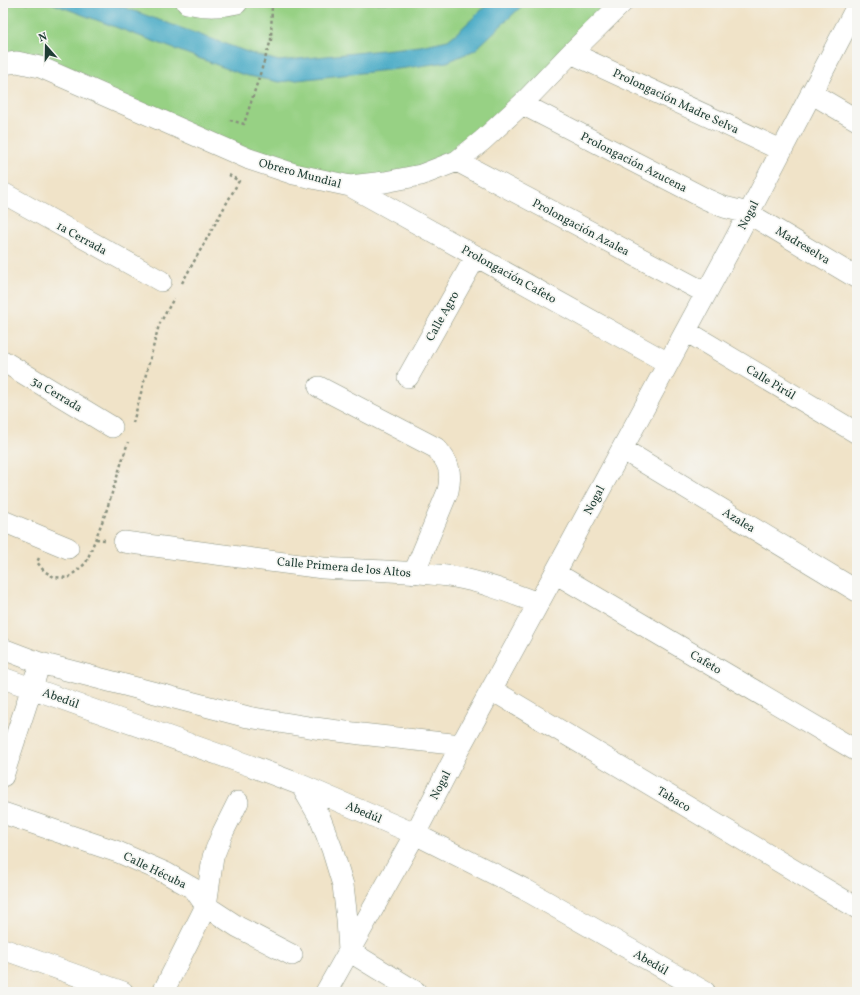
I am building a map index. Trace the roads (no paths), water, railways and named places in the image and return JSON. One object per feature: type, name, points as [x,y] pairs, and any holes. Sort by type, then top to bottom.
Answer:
[{"type":"street","points":[[187,3],[194,5],[225,6],[237,3]]},
{"type":"street","name":"Obrero Mundial","points":[[3,64],[17,62],[40,67],[249,159],[294,174],[350,186],[385,182],[420,175],[457,161],[483,140],[522,104],[571,52],[622,3]]},
{"type":"street","name":"Nogal","points":[[326,992],[415,834],[461,744],[492,690],[538,602],[686,331],[857,6]]},
{"type":"street","name":"Prolongación Madre Selva","points":[[571,52],[781,150]]},
{"type":"street","points":[[811,93],[857,120]]},
{"type":"street","name":"Prolongación Azucena","points":[[522,104],[706,200],[724,207],[748,213]]},
{"type":"street","name":"Prolongación Azalea","points":[[457,161],[706,293]]},
{"type":"street","name":"Prolongación Cafeto","points":[[350,186],[668,363]]},
{"type":"street","name":"1a Cerrada","points":[[3,193],[169,286]]},
{"type":"street","name":"Madreselva","points":[[748,213],[857,278]]},
{"type":"street","name":"Calle Agro","points":[[408,377],[476,256]]},
{"type":"street","name":"Calle Pirúl","points":[[686,331],[857,433]]},
{"type":"street","name":"3a Cerrada","points":[[3,361],[124,431]]},
{"type":"street","points":[[319,387],[436,448],[444,456],[448,465],[450,480],[448,491],[414,572]]},
{"type":"street","name":"Azalea","points":[[622,449],[857,592]]},
{"type":"street","points":[[3,521],[68,548]]},
{"type":"street","name":"Calle Primera de los Altos","points":[[124,542],[322,568],[414,572],[454,577],[477,582],[538,602]]},
{"type":"street","name":"Cafeto","points":[[555,573],[857,751]]},
{"type":"street","points":[[3,649],[40,663],[248,717],[361,734],[461,744]]},
{"type":"street","points":[[3,776],[40,663]]},
{"type":"street","name":"Abedúl","points":[[3,678],[251,766],[301,785],[415,834],[524,889],[705,992]]},
{"type":"street","name":"Tabaco","points":[[492,690],[857,908]]},
{"type":"street","points":[[301,785],[320,818],[332,849],[343,885],[347,920],[348,951],[416,992]]},
{"type":"street","points":[[163,992],[206,906],[214,857],[223,832],[238,802]]},
{"type":"street","name":"Calle Hécuba","points":[[3,812],[118,852],[166,872],[194,889],[206,906],[238,927],[292,955]]},
{"type":"street","points":[[3,949],[123,992]]},
{"type":"water","points":[[51,3],[112,3],[253,54],[279,61],[420,46],[448,40],[489,3],[525,3],[475,50],[447,62],[279,82],[244,75]]}]
